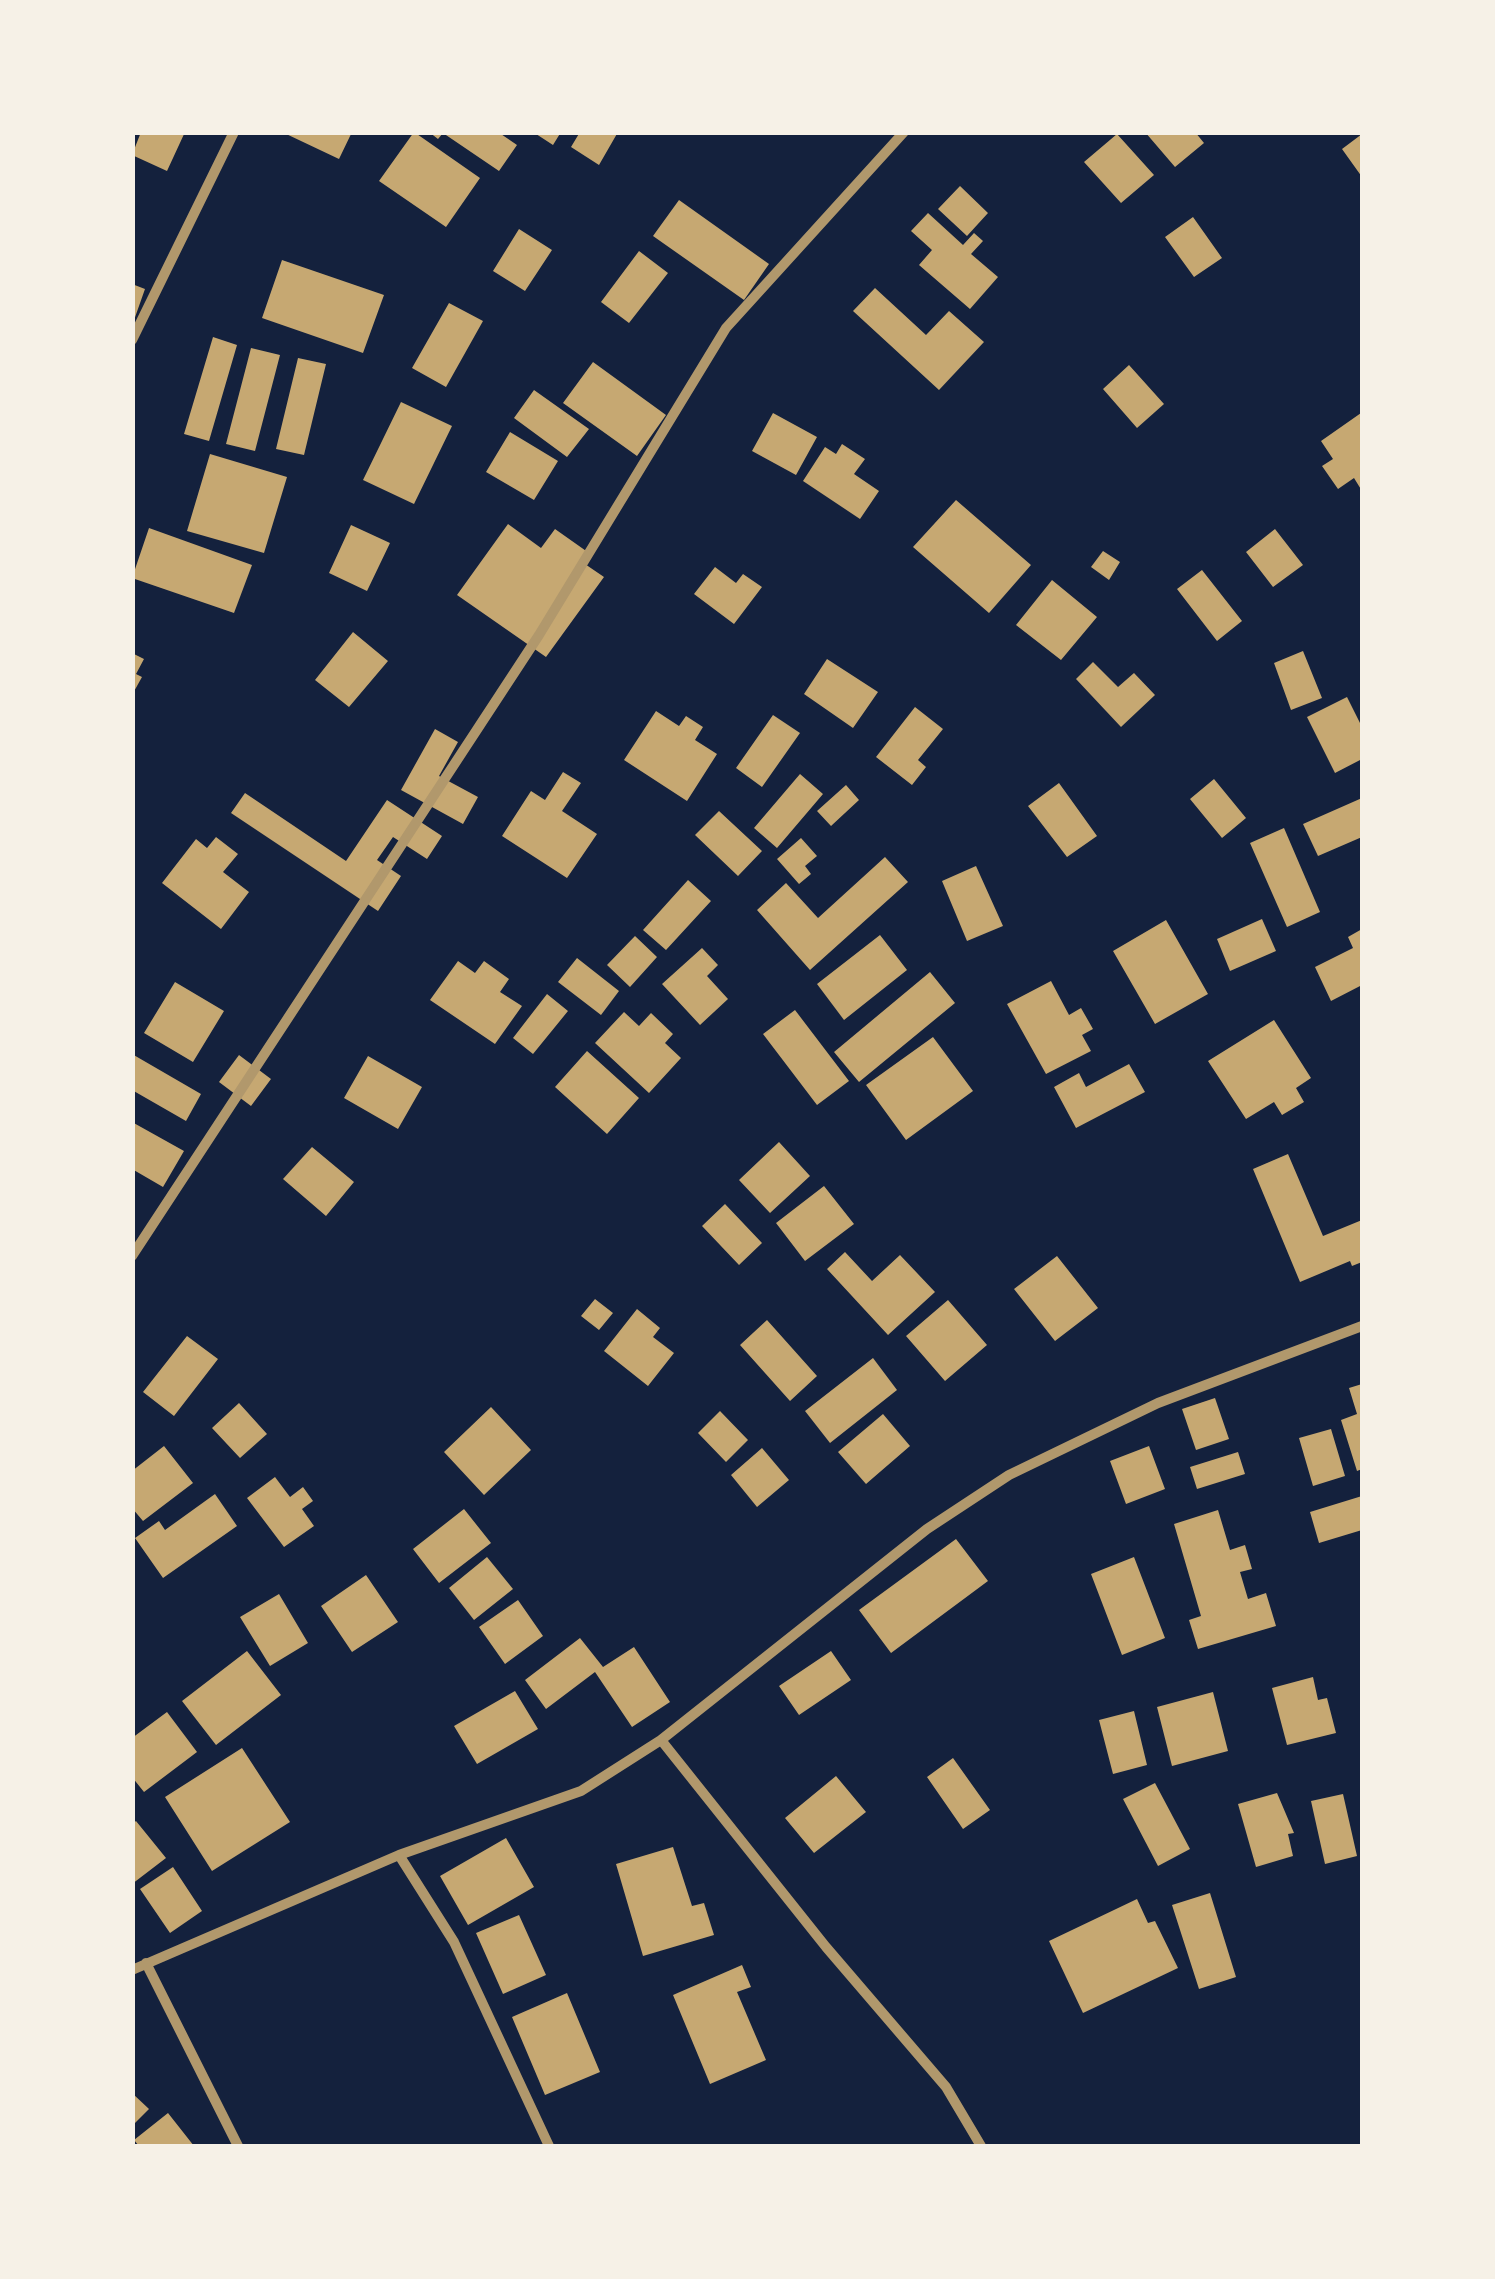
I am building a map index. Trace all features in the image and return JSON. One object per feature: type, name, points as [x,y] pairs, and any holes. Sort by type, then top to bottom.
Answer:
[{"type":"street","points":[[132,340],[234,132]]},
{"type":"street","points":[[132,1256],[539,635],[726,328],[904,132]]},
{"type":"street","points":[[132,1970],[399,1855],[582,1790],[662,1740],[927,1529],[1009,1476],[1158,1403],[1362,1326]]},
{"type":"street","points":[[662,1740],[826,1948],[946,2087],[981,2146]]},
{"type":"street","points":[[399,1855],[454,1942],[549,2146]]},
{"type":"street","points":[[146,1963],[238,2146]]},
{"type":"building","points":[[141,132],[185,132],[167,171],[132,155]]},
{"type":"building","points":[[282,132],[352,132],[339,159]]},
{"type":"building","points":[[414,132],[480,178],[446,227],[379,181]]},
{"type":"building","points":[[429,132],[498,132],[517,145],[499,171],[443,133],[438,139]]},
{"type":"building","points":[[533,132],[561,132],[553,145]]},
{"type":"building","points":[[580,132],[618,132],[599,165],[571,147]]},
{"type":"building","points":[[1145,132],[1195,132],[1204,143],[1175,167]]},
{"type":"building","points":[[1117,134],[1154,175],[1121,203],[1084,162]]},
{"type":"building","points":[[1362,134],[1362,177],[1342,149]]},
{"type":"building","points":[[960,186],[988,213],[967,236],[938,209]]},
{"type":"building","points":[[679,200],[769,264],[744,300],[653,236]]},
{"type":"building","points":[[928,213],[963,245],[974,233],[983,241],[971,254],[998,277],[970,309],[919,265],[932,250],[911,231]]},
{"type":"building","points":[[1193,217],[1222,258],[1194,277],[1165,237]]},
{"type":"building","points":[[519,229],[552,250],[525,291],[493,271]]},
{"type":"building","points":[[639,251],[668,273],[629,323],[601,302]]},
{"type":"building","points":[[282,260],[384,295],[363,353],[262,318]]},
{"type":"building","points":[[132,284],[145,289],[133,323],[132,323]]},
{"type":"building","points":[[875,288],[926,335],[949,311],[984,342],[939,390],[853,311]]},
{"type":"building","points":[[449,303],[483,321],[446,387],[412,368]]},
{"type":"building","points":[[213,337],[237,345],[209,441],[184,434]]},
{"type":"building","points":[[251,348],[280,355],[255,451],[226,444]]},
{"type":"building","points":[[298,358],[326,364],[304,455],[276,449]]},
{"type":"building","points":[[593,362],[666,415],[637,456],[563,403]]},
{"type":"building","points":[[1129,365],[1164,404],[1137,428],[1103,389]]},
{"type":"building","points":[[534,390],[589,429],[567,457],[514,418]]},
{"type":"building","points":[[401,402],[452,426],[414,504],[363,480]]},
{"type":"building","points":[[773,413],[817,437],[796,475],[752,451]]},
{"type":"building","points":[[1361,413],[1362,491],[1354,478],[1338,489],[1322,466],[1333,459],[1321,441]]},
{"type":"building","points":[[510,432],[558,461],[534,500],[486,472]]},
{"type":"building","points":[[842,444],[865,459],[854,474],[879,491],[860,519],[803,481],[825,447],[836,454]]},
{"type":"building","points":[[210,454],[287,477],[264,553],[187,531]]},
{"type":"building","points":[[956,500],[1031,565],[989,613],[913,547]]},
{"type":"building","points":[[508,524],[541,548],[555,529],[589,553],[582,562],[604,577],[546,657],[457,595]]},
{"type":"building","points":[[351,525],[390,543],[367,591],[329,573]]},
{"type":"building","points":[[149,528],[252,565],[234,613],[132,578]]},
{"type":"building","points":[[1275,529],[1303,565],[1273,587],[1246,552]]},
{"type":"building","points":[[1103,551],[1120,562],[1109,580],[1091,567]]},
{"type":"building","points":[[715,567],[736,583],[743,574],[762,587],[734,624],[694,594]]},
{"type":"building","points":[[1202,570],[1242,621],[1217,641],[1177,589]]},
{"type":"building","points":[[1052,580],[1097,617],[1061,660],[1016,625]]},
{"type":"building","points":[[353,632],[388,661],[349,707],[315,680]]},
{"type":"building","points":[[1303,651],[1322,698],[1291,710],[1274,663]]},
{"type":"building","points":[[132,653],[144,659],[136,674],[142,677],[132,695]]},
{"type":"building","points":[[827,659],[878,692],[853,728],[804,694]]},
{"type":"building","points":[[1093,662],[1118,687],[1134,673],[1155,695],[1121,727],[1076,679]]},
{"type":"building","points":[[1347,697],[1362,727],[1362,759],[1335,773],[1307,717]]},
{"type":"building","points":[[915,707],[943,729],[918,760],[926,767],[912,785],[876,757]]},
{"type":"building","points":[[656,711],[679,726],[686,716],[703,727],[695,740],[717,754],[687,801],[624,760]]},
{"type":"building","points":[[773,715],[800,733],[762,787],[736,768]]},
{"type":"building","points":[[435,729],[458,742],[439,776],[478,797],[463,824],[401,790]]},
{"type":"building","points":[[563,772],[581,783],[562,811],[597,834],[567,878],[502,836],[531,791],[545,800]]},
{"type":"building","points":[[800,774],[823,794],[777,848],[754,828]]},
{"type":"building","points":[[1214,779],[1246,818],[1222,838],[1190,799]]},
{"type":"building","points":[[1059,783],[1097,836],[1067,857],[1028,806]]},
{"type":"building","points":[[846,785],[859,800],[831,826],[817,811]]},
{"type":"building","points":[[245,793],[346,861],[387,800],[442,836],[427,859],[393,837],[377,860],[401,876],[378,911],[231,813]]},
{"type":"building","points":[[1362,798],[1362,837],[1318,856],[1303,824]]},
{"type":"building","points":[[719,811],[762,851],[738,876],[695,835]]},
{"type":"building","points":[[1284,828],[1320,912],[1287,927],[1250,843]]},
{"type":"building","points":[[216,837],[238,854],[223,872],[249,892],[221,929],[162,883],[196,839],[207,848]]},
{"type":"building","points":[[801,838],[817,856],[805,866],[811,874],[799,884],[777,859]]},
{"type":"building","points":[[885,857],[908,882],[810,970],[757,910],[786,883],[818,918]]},
{"type":"building","points":[[976,866],[1003,926],[967,941],[942,881]]},
{"type":"building","points":[[688,880],[711,901],[666,950],[643,930]]},
{"type":"building","points":[[1262,919],[1276,951],[1230,971],[1217,939]]},
{"type":"building","points":[[1166,920],[1208,994],[1155,1024],[1113,951]]},
{"type":"building","points":[[1362,929],[1362,985],[1331,1001],[1315,967],[1353,948],[1348,937]]},
{"type":"building","points":[[880,935],[907,970],[844,1020],[817,984]]},
{"type":"building","points":[[635,936],[657,957],[630,987],[607,965]]},
{"type":"building","points":[[702,948],[718,965],[707,976],[728,999],[700,1025],[662,984]]},
{"type":"building","points":[[577,958],[619,991],[601,1015],[558,982]]},
{"type":"building","points":[[458,961],[475,973],[484,961],[509,979],[500,992],[522,1006],[495,1044],[430,1000]]},
{"type":"building","points":[[930,972],[955,1003],[859,1082],[834,1052]]},
{"type":"building","points":[[1051,981],[1069,1015],[1081,1008],[1093,1029],[1082,1035],[1091,1051],[1046,1074],[1007,1004]]},
{"type":"building","points":[[175,982],[224,1011],[193,1062],[144,1033]]},
{"type":"building","points":[[547,994],[568,1011],[533,1054],[513,1038]]},
{"type":"building","points":[[795,1010],[849,1081],[817,1105],[763,1034]]},
{"type":"building","points":[[624,1012],[639,1026],[651,1013],[673,1034],[665,1043],[681,1058],[649,1093],[595,1043]]},
{"type":"building","points":[[1274,1020],[1311,1078],[1296,1088],[1304,1102],[1282,1115],[1274,1102],[1246,1119],[1208,1061]]},
{"type":"building","points":[[933,1037],[973,1091],[906,1140],[866,1085]]},
{"type":"building","points":[[587,1051],[639,1098],[607,1134],[555,1087]]},
{"type":"building","points":[[132,1054],[201,1094],[186,1121],[132,1090]]},
{"type":"building","points":[[239,1055],[271,1079],[251,1106],[219,1082]]},
{"type":"building","points":[[368,1056],[422,1087],[398,1129],[344,1098]]},
{"type":"building","points":[[1129,1064],[1145,1092],[1076,1128],[1054,1087],[1079,1073],[1086,1087]]},
{"type":"building","points":[[132,1122],[184,1151],[163,1187],[132,1169]]},
{"type":"building","points":[[779,1142],[810,1176],[770,1213],[739,1180]]},
{"type":"building","points":[[312,1147],[354,1182],[326,1216],[283,1179]]},
{"type":"building","points":[[1288,1154],[1323,1236],[1362,1220],[1362,1262],[1352,1266],[1350,1261],[1300,1282],[1253,1169]]},
{"type":"building","points":[[824,1186],[854,1224],[805,1261],[776,1223]]},
{"type":"building","points":[[725,1204],[762,1243],[739,1265],[702,1226]]},
{"type":"building","points":[[845,1252],[872,1281],[900,1255],[935,1292],[888,1335],[827,1269]]},
{"type":"building","points":[[1057,1256],[1098,1308],[1055,1341],[1014,1289]]},
{"type":"building","points":[[595,1299],[613,1313],[599,1330],[581,1316]]},
{"type":"building","points":[[948,1300],[987,1345],[945,1381],[906,1336]]},
{"type":"building","points":[[637,1309],[660,1328],[653,1337],[674,1353],[648,1386],[604,1351]]},
{"type":"building","points":[[767,1320],[817,1376],[790,1401],[740,1345]]},
{"type":"building","points":[[187,1336],[218,1359],[174,1416],[143,1392]]},
{"type":"building","points":[[873,1358],[897,1390],[830,1443],[805,1411]]},
{"type":"building","points":[[1362,1384],[1362,1469],[1357,1471],[1341,1420],[1357,1414],[1349,1388]]},
{"type":"building","points":[[1215,1398],[1229,1439],[1196,1450],[1182,1409]]},
{"type":"building","points":[[239,1403],[267,1434],[240,1458],[212,1428]]},
{"type":"building","points":[[491,1407],[531,1450],[484,1495],[444,1452]]},
{"type":"building","points":[[720,1411],[748,1440],[726,1462],[698,1433]]},
{"type":"building","points":[[883,1414],[910,1446],[866,1484],[838,1452]]},
{"type":"building","points":[[1331,1429],[1345,1476],[1313,1486],[1299,1438]]},
{"type":"building","points":[[164,1446],[193,1483],[143,1521],[132,1508],[132,1471]]},
{"type":"building","points":[[1149,1446],[1165,1489],[1126,1504],[1110,1461]]},
{"type":"building","points":[[762,1448],[789,1480],[757,1507],[731,1475]]},
{"type":"building","points":[[1238,1452],[1245,1474],[1197,1489],[1190,1467]]},
{"type":"building","points":[[275,1477],[290,1497],[303,1487],[313,1501],[302,1509],[314,1526],[284,1547],[247,1498]]},
{"type":"building","points":[[215,1494],[237,1526],[163,1578],[135,1538],[159,1521],[165,1530]]},
{"type":"building","points":[[1362,1496],[1362,1530],[1319,1543],[1310,1512]]},
{"type":"building","points":[[464,1509],[491,1543],[439,1583],[413,1549]]},
{"type":"building","points":[[1218,1510],[1230,1550],[1245,1545],[1252,1569],[1240,1572],[1248,1599],[1266,1593],[1276,1626],[1198,1649],[1189,1620],[1201,1616],[1174,1524]]},
{"type":"building","points":[[956,1539],[988,1581],[891,1653],[859,1610]]},
{"type":"building","points":[[487,1557],[513,1589],[474,1620],[449,1588]]},
{"type":"building","points":[[1134,1557],[1165,1638],[1122,1655],[1091,1574]]},
{"type":"building","points":[[366,1575],[398,1622],[352,1652],[321,1606]]},
{"type":"building","points":[[279,1594],[308,1643],[270,1666],[240,1617]]},
{"type":"building","points":[[518,1600],[543,1636],[505,1664],[479,1627]]},
{"type":"building","points":[[580,1638],[603,1667],[634,1647],[670,1702],[632,1727],[595,1672],[546,1709],[525,1680]]},
{"type":"building","points":[[247,1651],[281,1695],[216,1745],[182,1701]]},
{"type":"building","points":[[831,1651],[851,1680],[799,1715],[779,1686]]},
{"type":"building","points":[[1313,1677],[1318,1700],[1327,1698],[1336,1733],[1287,1745],[1272,1688]]},
{"type":"building","points":[[515,1691],[538,1729],[477,1764],[454,1726]]},
{"type":"building","points":[[1213,1692],[1228,1751],[1172,1766],[1157,1707]]},
{"type":"building","points":[[1134,1711],[1147,1765],[1113,1774],[1099,1720]]},
{"type":"building","points":[[167,1712],[197,1752],[144,1792],[132,1777],[132,1738]]},
{"type":"building","points":[[242,1748],[290,1822],[212,1871],[165,1797]]},
{"type":"building","points":[[953,1758],[990,1810],[963,1829],[927,1777]]},
{"type":"building","points":[[836,1776],[866,1812],[814,1853],[785,1818]]},
{"type":"building","points":[[1155,1783],[1190,1849],[1158,1866],[1123,1799]]},
{"type":"building","points":[[1277,1793],[1294,1833],[1288,1834],[1293,1856],[1256,1867],[1238,1804]]},
{"type":"building","points":[[1343,1794],[1357,1856],[1325,1864],[1311,1801]]},
{"type":"building","points":[[136,1821],[166,1858],[132,1884],[132,1824]]},
{"type":"building","points":[[506,1838],[534,1887],[468,1925],[440,1876]]},
{"type":"building","points":[[673,1847],[692,1906],[704,1903],[714,1935],[643,1956],[616,1864]]},
{"type":"building","points":[[173,1867],[202,1911],[170,1933],[140,1889]]},
{"type":"building","points":[[1210,1893],[1236,1977],[1199,1989],[1172,1905]]},
{"type":"building","points":[[1137,1899],[1148,1923],[1155,1921],[1178,1968],[1083,2013],[1049,1941]]},
{"type":"building","points":[[519,1915],[546,1975],[503,1994],[476,1933]]},
{"type":"building","points":[[742,1965],[751,1987],[737,1992],[766,2060],[710,2084],[673,1995]]},
{"type":"building","points":[[567,1993],[600,2072],[545,2095],[512,2017]]},
{"type":"building","points":[[132,2093],[149,2109],[132,2126]]},
{"type":"building","points":[[168,2113],[194,2146],[139,2146],[134,2140]]}]
